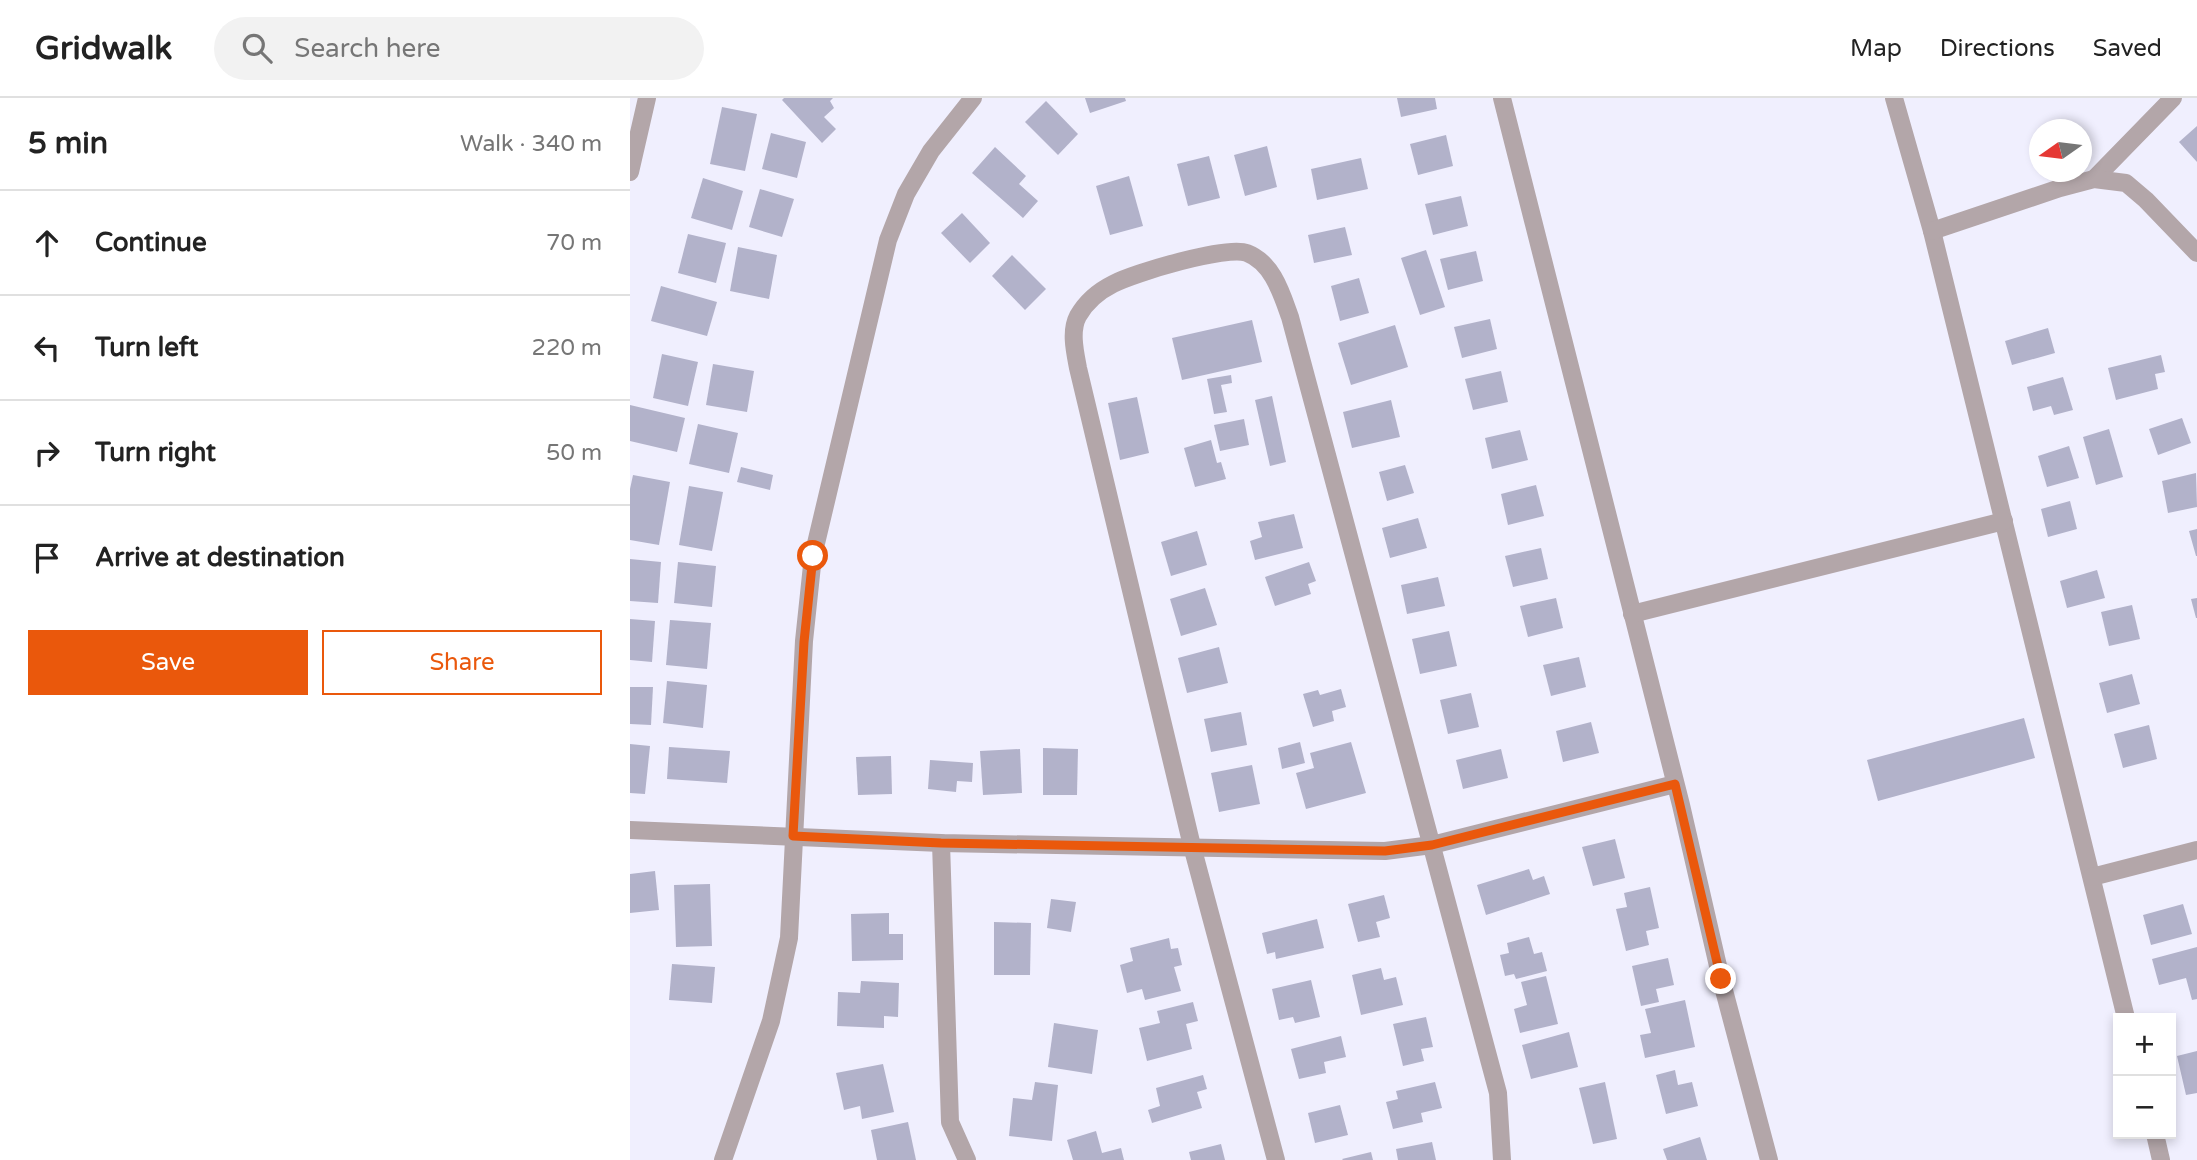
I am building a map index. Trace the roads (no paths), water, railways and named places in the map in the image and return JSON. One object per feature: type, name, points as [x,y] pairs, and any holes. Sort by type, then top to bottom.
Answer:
[{"type":"street","points":[[630,172],[647,98]]},
{"type":"street","points":[[723,1160],[771,1021],[789,938],[804,642],[813,556],[888,240],[906,194],[931,151],[973,98]]},
{"type":"street","points":[[1502,98],[1675,784],[1721,979],[1769,1160]]},
{"type":"street","points":[[1894,98],[1932,231],[2125,1013]]},
{"type":"street","points":[[2094,179],[2173,98]]},
{"type":"street","points":[[1932,231],[2094,179],[2126,183],[2197,253]]},
{"type":"street","points":[[1276,1160],[1192,846],[1074,344],[1076,319],[1089,300],[1113,284],[1156,269],[1222,252],[1246,252],[1265,266],[1279,287],[1290,317],[1498,1093],[1502,1160]]},
{"type":"street","points":[[1632,614],[2004,521]]},
{"type":"street","points":[[630,830],[941,843],[1385,851],[1432,845],[1675,784]]},
{"type":"street","points":[[941,843],[950,1122],[967,1160]]},
{"type":"street","points":[[2092,877],[2197,850]]},
{"type":"street","points":[[2156,1139],[2161,1160]]}]
